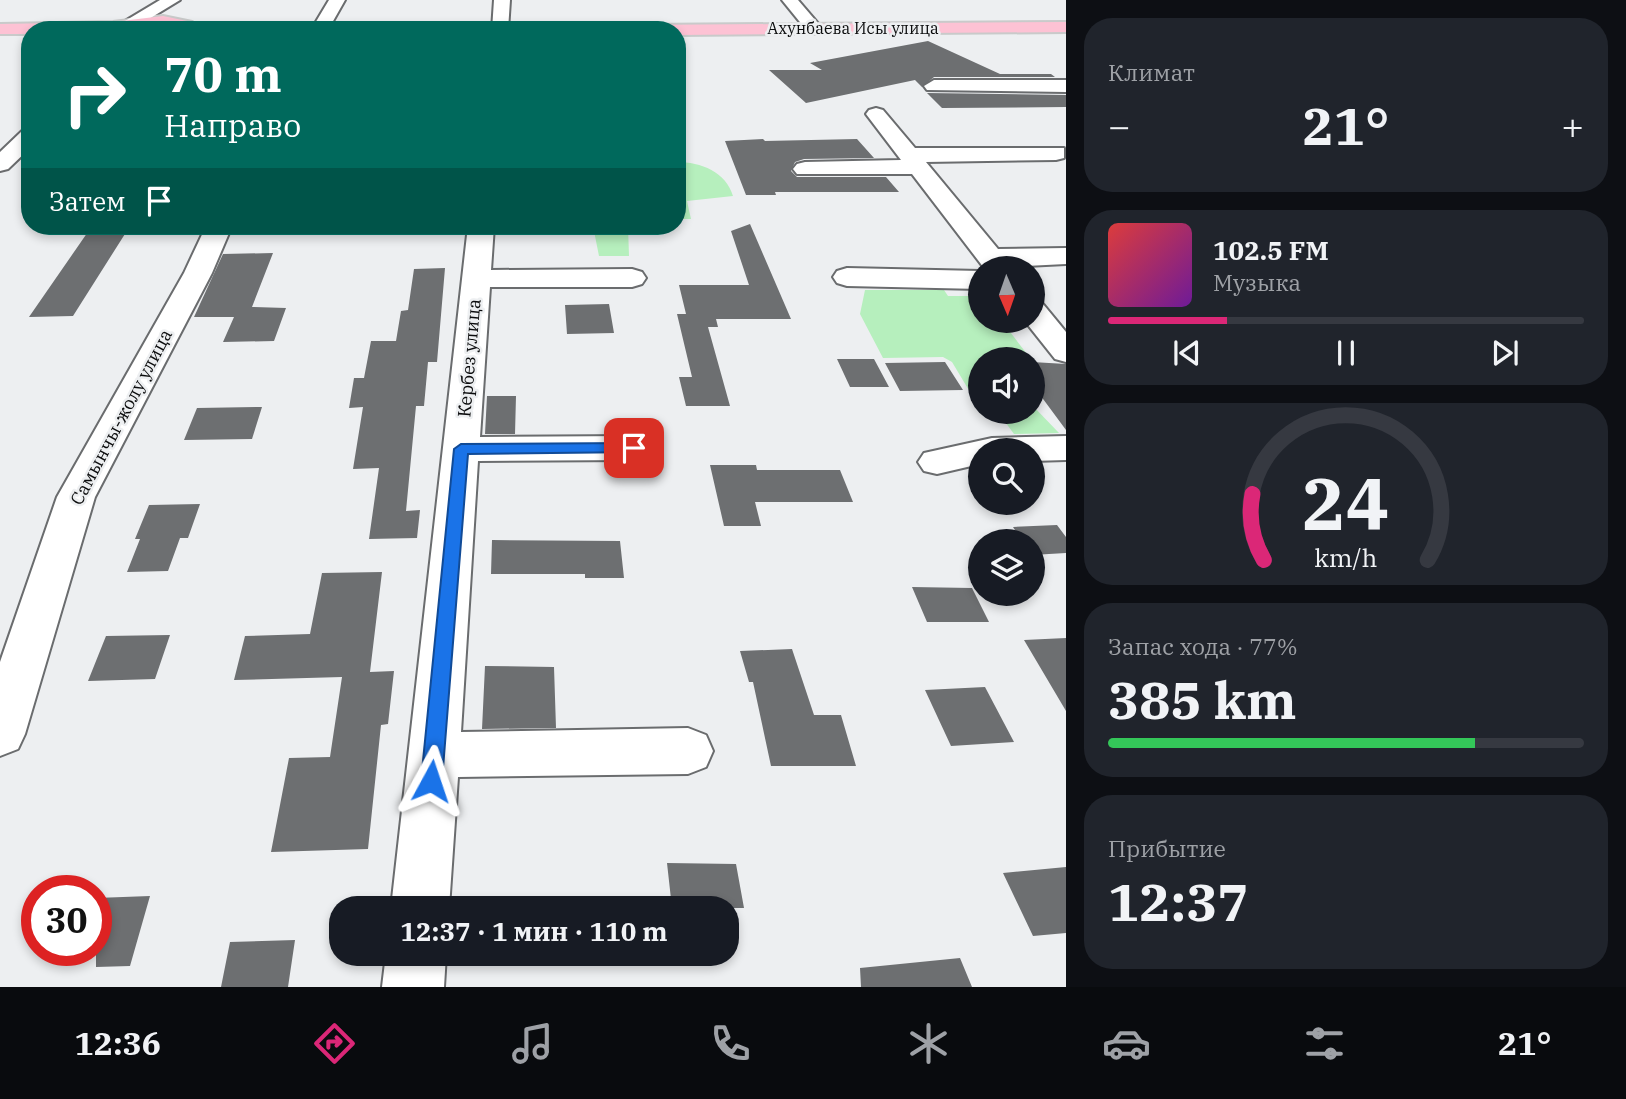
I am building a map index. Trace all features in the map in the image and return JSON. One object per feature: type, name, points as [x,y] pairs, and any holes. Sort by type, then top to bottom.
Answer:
[{"type":"main road","name":"Ахунбаева Исы улица","points":[[686,29],[1066,27]]},
{"type":"main road","points":[[0,29],[21,29]]},
{"type":"main road","points":[[0,29],[21,30]]},
{"type":"street","points":[[325,21],[338,0]]},
{"type":"street","points":[[501,21],[502,0]]},
{"type":"street","points":[[790,0],[814,28]]},
{"type":"street","points":[[171,1],[166,16],[171,21]]},
{"type":"street","points":[[127,21],[171,1]]},
{"type":"street","points":[[934,86],[1066,86]]},
{"type":"street","points":[[876,114],[981,256]]},
{"type":"street","points":[[0,164],[21,144]]},
{"type":"street","points":[[805,169],[1056,153]]},
{"type":"street","name":"Самынчы-жолу улица","points":[[0,734],[76,497],[198,273],[215,235]]},
{"type":"street","name":"Кербез улица","points":[[421,896],[480,235]]},
{"type":"street","points":[[1045,259],[1066,256]]},
{"type":"street","points":[[847,277],[968,269]]},
{"type":"street","points":[[476,279],[632,278]]},
{"type":"street","points":[[1045,326],[1066,352]]},
{"type":"street","points":[[461,449],[634,448]]},
{"type":"street","points":[[1045,449],[1066,448]]},
{"type":"street","points":[[937,462],[968,455]]},
{"type":"street","points":[[434,755],[688,751]]},
{"type":"street","points":[[413,987],[415,966]]},
{"type":"green space","points":[[686,163],[703,166],[719,175],[733,196],[687,201],[691,219],[686,219]]},
{"type":"green space","points":[[595,235],[628,235],[629,256],[599,256]]},
{"type":"green space","points":[[865,290],[944,290],[948,296],[968,296],[968,333],[1011,333],[1022,347],[968,347],[968,389],[952,362],[943,357],[883,358],[860,314]]},
{"type":"green space","points":[[1045,418],[1059,433],[1014,434],[1007,424],[1045,424]]},
{"type":"building","points":[[928,41],[1000,74],[1051,74],[1055,77],[934,77],[922,87],[915,80],[806,103],[769,70],[822,70],[810,63]]},
{"type":"building","points":[[927,93],[1066,95],[1066,107],[942,108]]},
{"type":"building","points":[[857,139],[874,158],[804,159],[795,162],[791,171],[797,177],[886,177],[899,192],[775,192],[776,195],[746,195],[725,141]]},
{"type":"building","points":[[750,224],[791,319],[716,319],[718,327],[708,327],[730,406],[686,406],[679,377],[692,377],[677,314],[686,314],[679,285],[749,285],[731,231]]},
{"type":"building","points":[[86,235],[124,235],[73,316],[29,317]]},
{"type":"building","points":[[273,253],[252,307],[286,308],[274,341],[223,342],[234,317],[194,317],[223,254]]},
{"type":"building","points":[[445,268],[437,362],[428,362],[424,406],[416,406],[406,511],[420,510],[417,538],[369,539],[379,468],[353,469],[363,407],[349,408],[354,378],[364,378],[371,341],[396,341],[401,311],[408,310],[414,269]]},
{"type":"building","points":[[609,304],[614,333],[567,334],[565,305]]},
{"type":"building","points":[[837,359],[874,359],[889,387],[850,387]]},
{"type":"building","points":[[945,362],[963,390],[900,391],[885,363]]},
{"type":"building","points":[[1045,363],[1066,364],[1066,430],[1045,402]]},
{"type":"building","points":[[487,396],[516,396],[515,434],[485,434]]},
{"type":"building","points":[[262,407],[252,439],[184,440],[197,408]]},
{"type":"building","points":[[710,465],[756,465],[757,470],[840,470],[853,502],[755,502],[761,526],[724,526]]},
{"type":"building","points":[[200,504],[188,538],[180,538],[168,571],[127,572],[140,539],[135,539],[149,505]]},
{"type":"building","points":[[1057,525],[1066,537],[1066,553],[1045,554],[1045,529],[1013,527]]},
{"type":"building","points":[[492,540],[620,541],[624,578],[585,578],[585,574],[491,574]]},
{"type":"building","points":[[382,572],[370,672],[394,671],[388,724],[381,725],[368,849],[271,852],[289,758],[330,757],[342,677],[234,680],[245,636],[310,634],[322,573]]},
{"type":"building","points":[[912,587],[968,588],[968,606],[981,606],[989,622],[927,622]]},
{"type":"building","points":[[170,635],[155,679],[88,681],[106,636]]},
{"type":"building","points":[[1066,638],[1066,711],[1024,640]]},
{"type":"building","points":[[792,649],[814,715],[841,715],[856,766],[771,766],[753,682],[749,682],[740,651]]},
{"type":"building","points":[[485,666],[554,667],[556,728],[482,729]]},
{"type":"building","points":[[985,687],[1014,742],[951,746],[925,690]]},
{"type":"building","points":[[667,863],[736,864],[744,908],[739,908],[739,896],[671,896]]},
{"type":"building","points":[[1066,867],[1066,933],[1033,936],[1003,873]]},
{"type":"building","points":[[150,896],[130,966],[96,967],[112,966],[112,897]]},
{"type":"building","points":[[295,940],[288,987],[221,987],[230,942]]},
{"type":"building","points":[[960,958],[972,987],[861,987],[860,968]]},
{"type":"route","points":[[431,781],[461,449],[634,448]]}]
